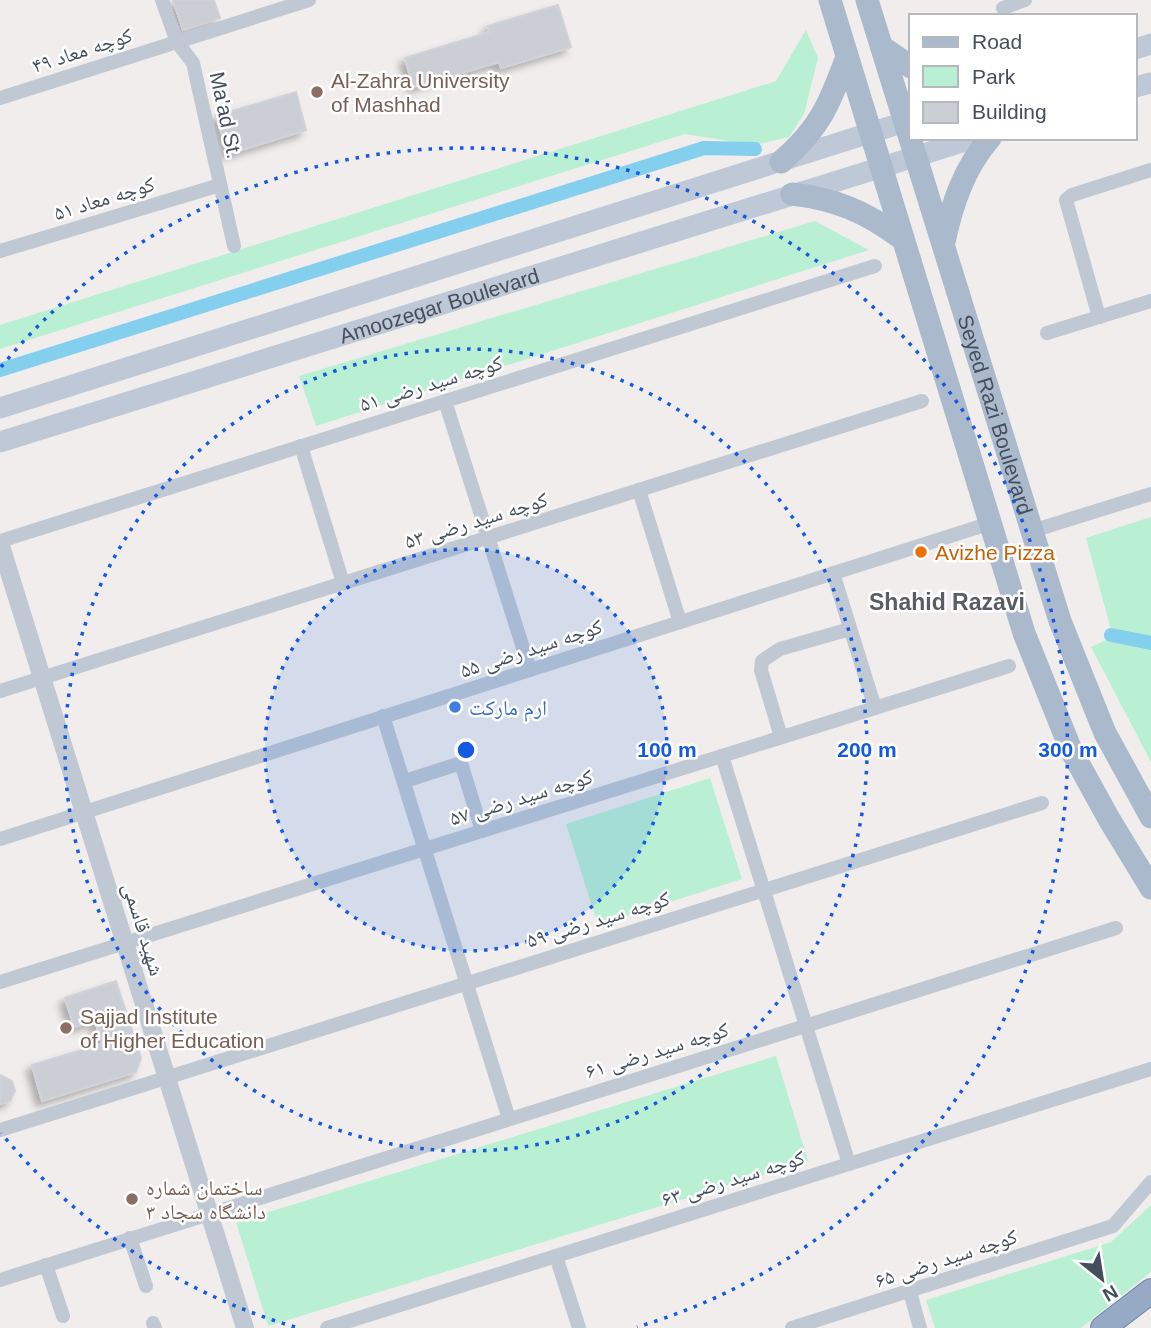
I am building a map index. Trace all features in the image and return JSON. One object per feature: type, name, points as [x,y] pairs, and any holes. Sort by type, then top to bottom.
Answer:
[{"type":"highway","points":[[1103,1328],[1151,1291]]},
{"type":"main road","points":[[830,0],[870,133]]},
{"type":"main road","name":"Seyed Razi Boulevard","points":[[867,0],[908,121]]},
{"type":"main road","points":[[881,47],[909,66]]},
{"type":"main road","points":[[781,162],[808,139],[822,117],[847,57]]},
{"type":"main road","name":"Amoozegar Boulevard","points":[[0,408],[908,121]]},
{"type":"main road","name":"Seyed Razi Boulevard","points":[[870,133],[990,523],[1046,692],[1071,750],[1108,819],[1151,888]]},
{"type":"main road","name":"Seyed Razi Boulevard","points":[[912,140],[1080,678],[1105,733],[1151,817]]},
{"type":"main road","points":[[916,157],[969,140]]},
{"type":"main road","points":[[943,245],[952,206],[963,179],[988,140]]},
{"type":"main road","name":"Amoozegar Boulevard","points":[[0,442],[916,157]]},
{"type":"main road","points":[[792,194],[828,198],[853,207],[901,238]]},
{"type":"street","name":"Ma'ad St.","points":[[162,0],[177,42],[193,64],[234,246]]},
{"type":"street","name":"کوچه معاد ۴۹","points":[[0,98],[309,0]]},
{"type":"street","points":[[1003,8],[1025,0]]},
{"type":"street","points":[[1099,317],[1066,200],[1073,195],[1151,170]]},
{"type":"street","name":"کوچه معاد ۵۱","points":[[0,251],[220,185]]},
{"type":"street","name":"کوچه سید رضی ۵۱","points":[[0,542],[875,266]]},
{"type":"street","points":[[1047,333],[1151,301]]},
{"type":"street","points":[[446,401],[530,670]]},
{"type":"street","name":"کوچه سید رضی ۵۳","points":[[0,691],[922,401]]},
{"type":"street","points":[[301,446],[343,583]]},
{"type":"street","points":[[639,491],[680,622]]},
{"type":"street","points":[[1032,531],[1151,494]]},
{"type":"street","name":"کوچه سید رضی ۵۵","points":[[0,839],[990,523]]},
{"type":"street","name":"شهید قاسمی","points":[[0,542],[245,1328]]},
{"type":"street","points":[[833,573],[875,708]]},
{"type":"street","points":[[781,737],[761,670],[762,660],[780,649],[849,629]]},
{"type":"street","name":"کوچه سید رضی ۵۷","points":[[0,982],[1009,666]]},
{"type":"street","points":[[383,716],[509,1119]]},
{"type":"street","points":[[722,756],[849,1164]]},
{"type":"street","points":[[405,781],[461,763],[482,831]]},
{"type":"street","name":"کوچه سید رضی ۵۹","points":[[0,1130],[1042,803]]},
{"type":"street","name":"کوچه سید رضی ۶۱","points":[[0,1280],[1116,928]]},
{"type":"street","name":"کوچه سید رضی ۶۳","points":[[327,1328],[1151,1069]]},
{"type":"street","name":"کوچه سید رضی ۶۵","points":[[792,1328],[1113,1226],[1151,1182]]},
{"type":"street","points":[[130,1238],[146,1286]]},
{"type":"street","points":[[556,1256],[579,1328]]},
{"type":"street","points":[[46,1265],[63,1316]]},
{"type":"street","points":[[910,1292],[920,1328]]},
{"type":"green space","points":[[806,30],[818,58],[804,114],[789,137],[754,145],[685,134],[0,349],[0,325],[776,81]]},
{"type":"green space","points":[[815,221],[869,250],[316,426],[299,376]]},
{"type":"green space","points":[[1151,517],[1151,762],[1091,647],[1113,637],[1086,538]]},
{"type":"green space","points":[[710,778],[742,879],[598,925],[566,824]]},
{"type":"green space","points":[[776,1056],[808,1161],[268,1326],[236,1222]]},
{"type":"green space","points":[[1151,1205],[1151,1272],[1081,1328],[935,1328],[926,1300],[1111,1242]]},
{"type":"building","points":[[173,0],[214,0],[220,18],[183,30]]},
{"type":"building","points":[[558,5],[571,47],[501,68],[499,62],[413,87],[405,58],[490,32],[488,26]]},
{"type":"building","points":[[296,92],[306,130],[228,154],[216,116]]},
{"type":"building","points":[[116,981],[141,1058],[136,1072],[42,1101],[32,1065],[102,1044],[95,1021],[74,1027],[65,998]]},
{"type":"building","points":[[0,1075],[12,1081],[15,1091],[10,1101],[0,1104]]},
{"type":"waterway","points":[[0,370],[704,148],[755,149]]},
{"type":"waterway","points":[[1111,635],[1151,643]]},
{"type":"place","name":"Al-Zahra University of Mashhad","points":[[317,92]]},
{"type":"place","name":"Avizhe Pizza","points":[[921,552]]},
{"type":"place","name":"ارم مارکت","points":[[455,707]]},
{"type":"place","name":"Sajjad Institute of Higher Education","points":[[66,1028]]},
{"type":"place","name":"ساختمان شماره ۳ دانشگاه سجاد","points":[[132,1199]]},
{"type":"district","name":"Shahid Razavi","points":[[947,602]]}]
